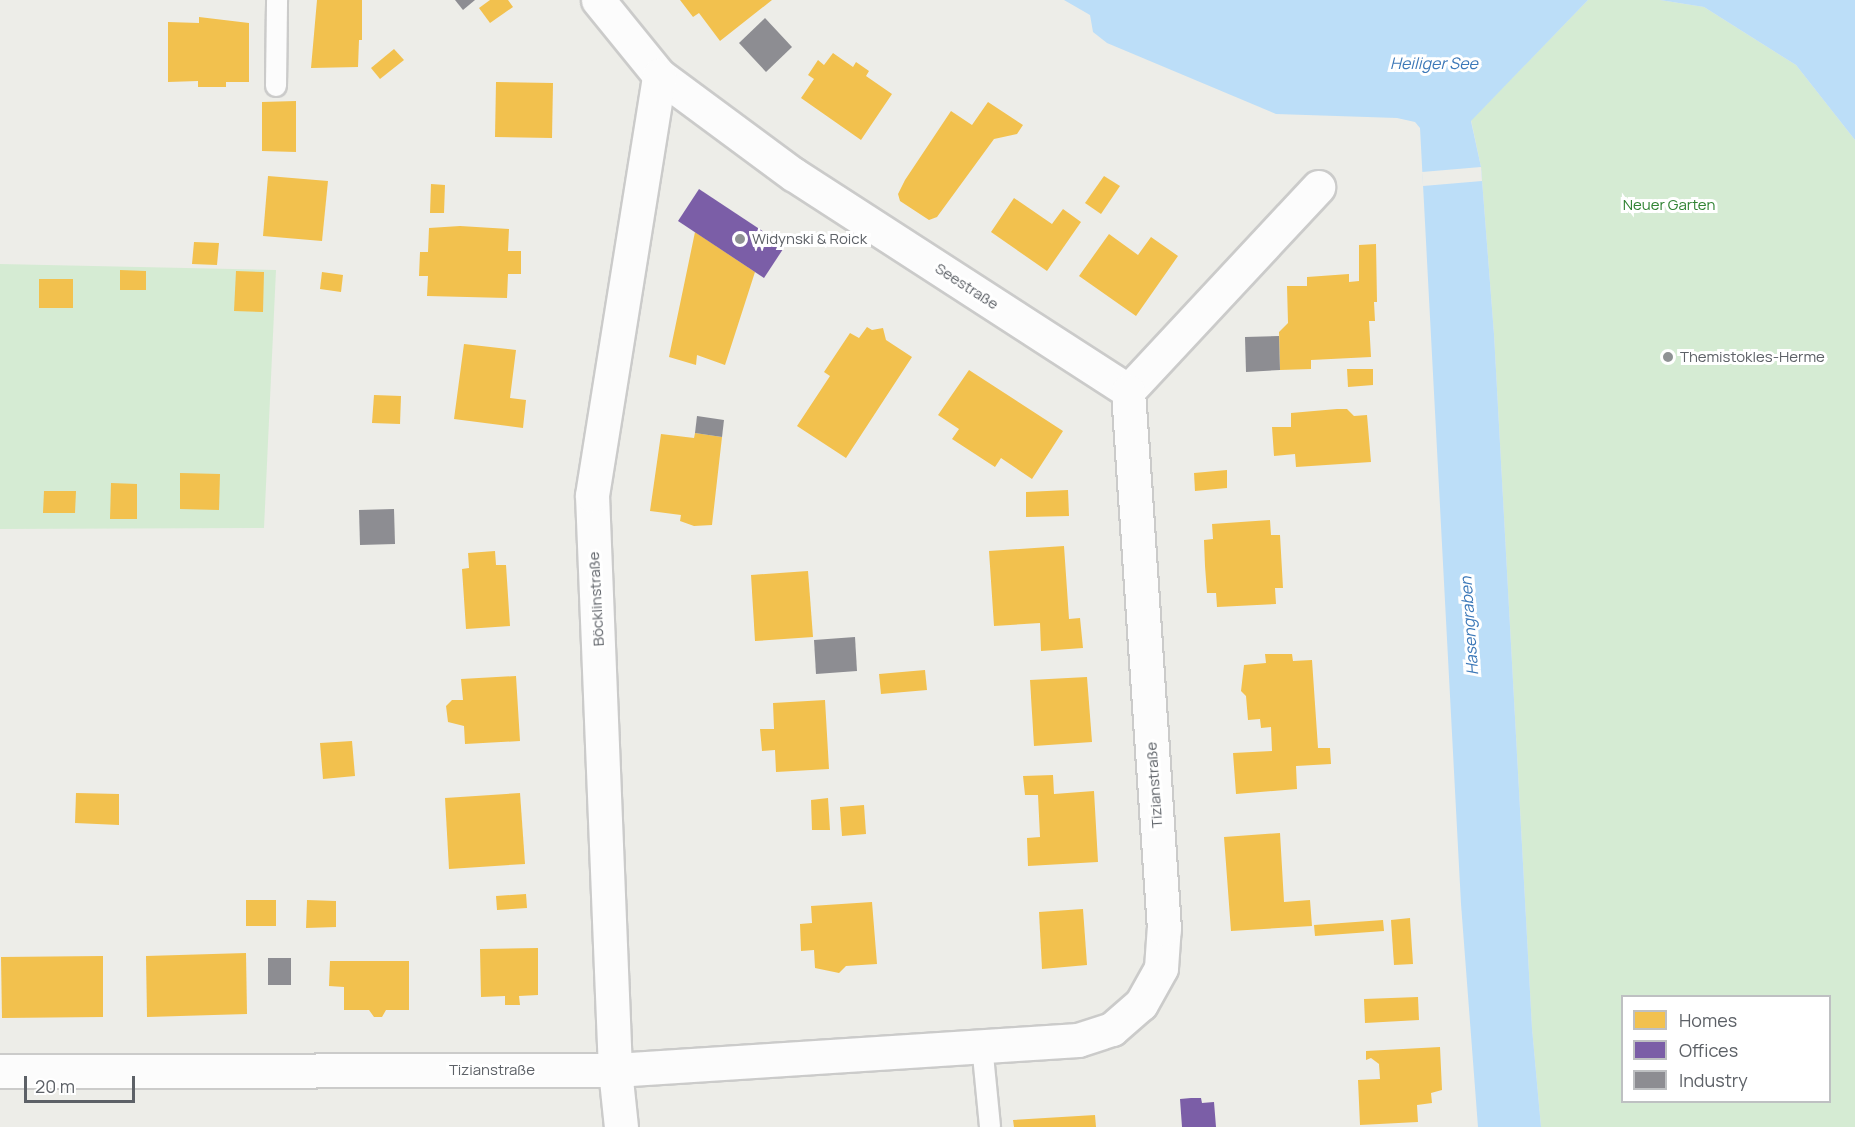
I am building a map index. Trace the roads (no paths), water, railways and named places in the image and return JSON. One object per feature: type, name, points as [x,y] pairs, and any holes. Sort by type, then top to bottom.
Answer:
[{"type":"street","name":"Seestraße","points":[[598,0],[659,75],[793,174],[1128,390]]},
{"type":"street","name":"Böcklinstraße","points":[[621,1127],[615,1070],[592,495],[659,75]]},
{"type":"street","points":[[1128,390],[1318,187]]},
{"type":"street","name":"Tizianstraße","points":[[0,1071],[615,1070],[1078,1040],[1112,1029],[1141,1004],[1161,968],[1164,929],[1128,390]]},
{"type":"lane","points":[[276,86],[277,0]]},
{"type":"lane","points":[[982,1045],[990,1127]]},
{"type":"water","points":[[1064,0],[1588,0],[1471,121],[1481,167],[1494,334],[1532,1028],[1541,1127],[1478,1127],[1461,904],[1420,128],[1415,122],[1397,118],[1276,114],[1107,43],[1093,32],[1090,15]]},
{"type":"water","points":[[1660,0],[1855,0],[1855,140],[1796,65],[1704,7]]},
{"type":"place","name":"Widynski & Roick","points":[[740,239]]},
{"type":"place","name":"Themistokles-Herme","points":[[1668,357]]},
{"type":"water label","name":"Heiliger See","points":[[1434,63]]},
{"type":"water label","name":"Hasengraben","points":[[1469,626]]},
{"type":"park label","name":"Neuer Garten","points":[[1669,205]]}]
